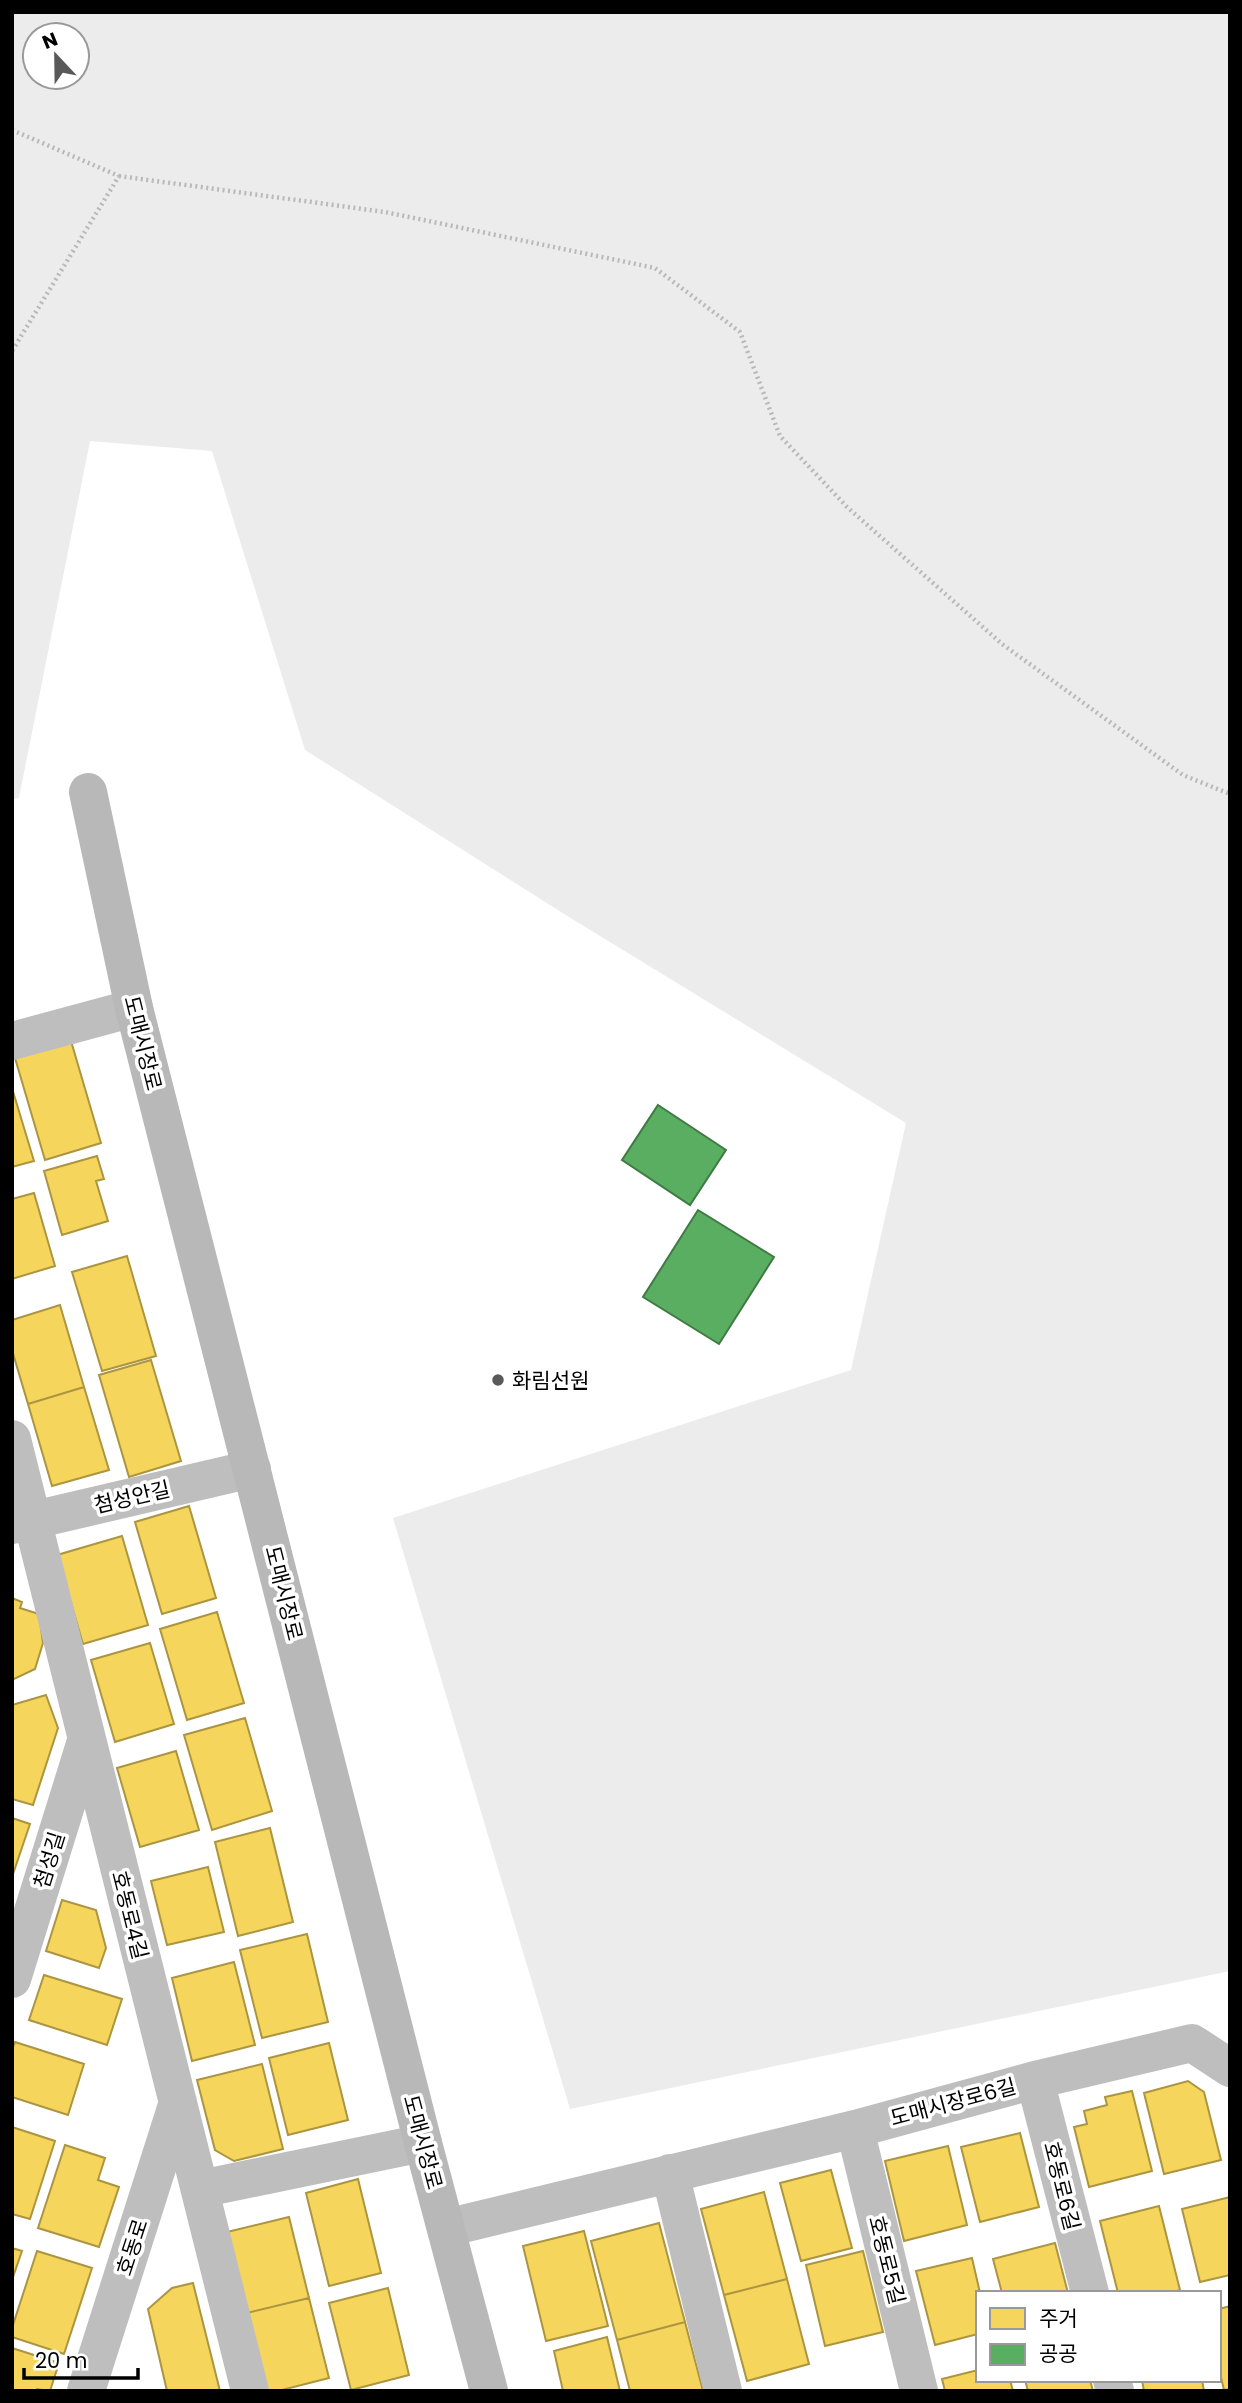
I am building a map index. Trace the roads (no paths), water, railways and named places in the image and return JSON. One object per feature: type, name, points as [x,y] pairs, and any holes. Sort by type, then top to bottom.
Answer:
[{"type":"street","name":"도매시장로","points":[[88,792],[134,1008],[423,2143],[489,2391]]},
{"type":"street","points":[[12,1041],[134,1008]]},
{"type":"street","name":"호동로4길","points":[[12,1439],[22,1523],[86,1741],[250,2391]]},
{"type":"street","name":"첨성안길","points":[[22,1523],[252,1469]]},
{"type":"street","name":"첨성길","points":[[12,1979],[86,1741]]},
{"type":"street","name":"도매시장로6길","points":[[446,2228],[855,2129],[1035,2080],[1192,2043],[1230,2068]]},
{"type":"street","name":"호동로6길","points":[[1035,2080],[1089,2291]]},
{"type":"street","name":"호동로","points":[[86,2391],[178,2102]]},
{"type":"street","name":"호동로5길","points":[[855,2129],[919,2391]]},
{"type":"street","points":[[200,2189],[423,2143]]},
{"type":"street","points":[[670,2173],[723,2391]]},
{"type":"place","name":"화림선원","points":[[498,1380]]}]
